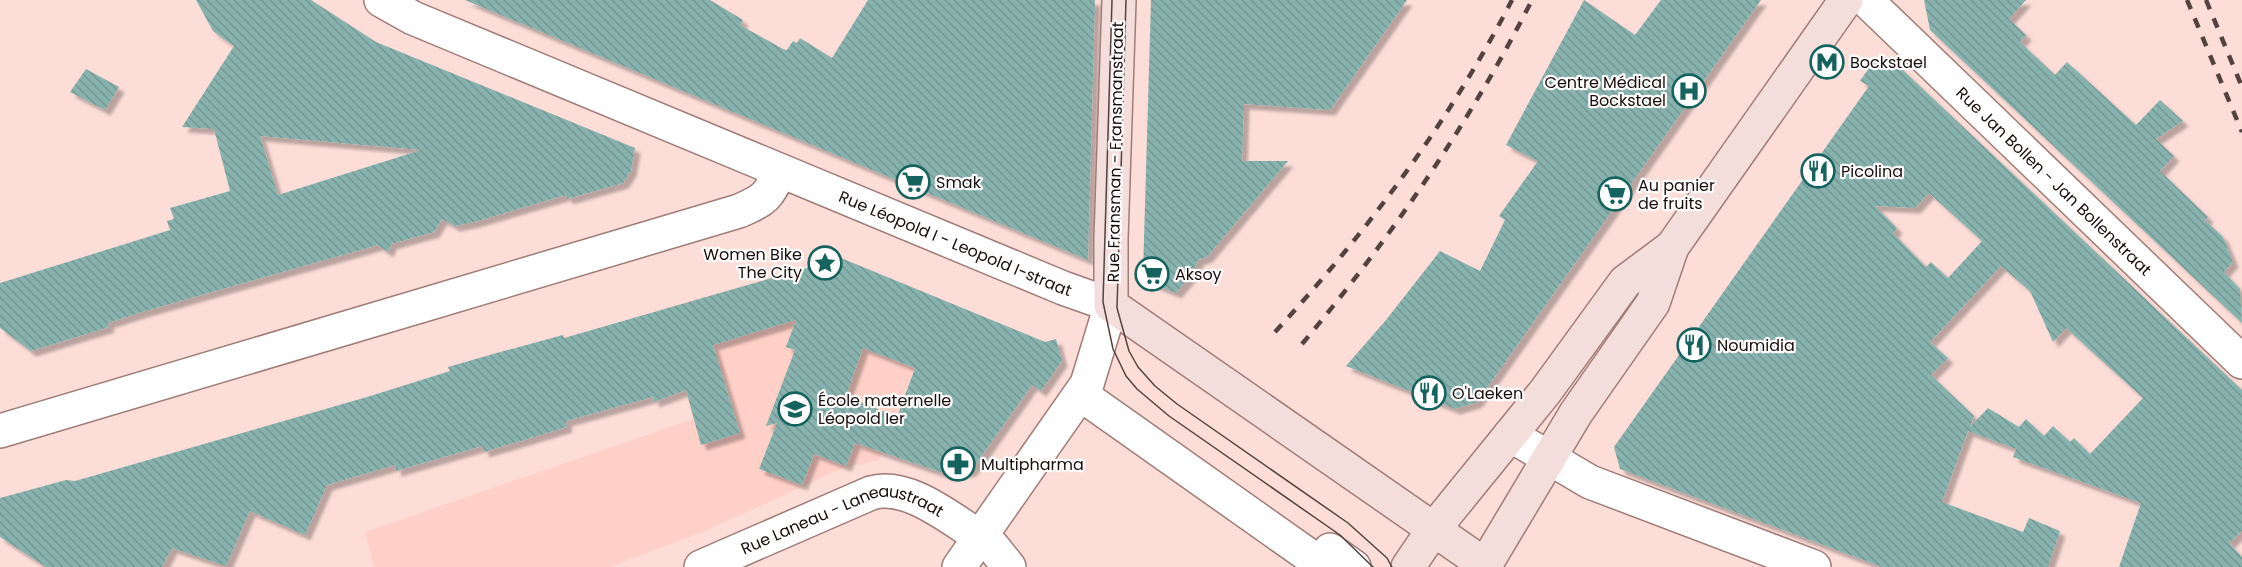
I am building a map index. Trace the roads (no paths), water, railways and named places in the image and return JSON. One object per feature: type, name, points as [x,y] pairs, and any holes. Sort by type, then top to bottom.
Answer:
[{"type":"main road","name":"Rue Fransman - Fransmanstraat","points":[[1103,311],[1111,239],[1119,0]]},
{"type":"main road","points":[[1484,566],[1576,414],[1653,303],[1672,247],[1846,0]]},
{"type":"main road","points":[[1408,567],[1433,530],[1510,435],[1625,282],[1672,247]]},
{"type":"main road","name":"Rue Léopold I - Leopold I-straat","points":[[1103,311],[1484,566]]},
{"type":"street","name":"Rue Léopold I - Leopold I-straat","points":[[381,0],[413,18],[780,171],[1103,311]]},
{"type":"street","name":"Rue Jan Bollen - Jan Bollenstraat","points":[[1866,0],[2242,362]]},
{"type":"street","points":[[0,431],[739,211],[769,195],[780,171]]},
{"type":"street","points":[[959,567],[994,550],[1087,384],[1103,311]]},
{"type":"street","points":[[1093,403],[1134,415],[1168,436]]},
{"type":"street","points":[[1134,415],[1345,563]]},
{"type":"street","points":[[1510,435],[1590,482],[1814,567]]},
{"type":"street","name":"Rue Laneau - Laneaustraat","points":[[702,567],[871,493],[883,490],[917,500],[994,550]]},
{"type":"tram line","points":[[1112,0],[1103,302],[1113,349],[1126,376],[1137,389],[1169,416],[1340,535],[1373,567]]},
{"type":"tram line","points":[[1126,0],[1117,308],[1129,351],[1138,367],[1155,386],[1177,404],[1348,523],[1387,558],[1392,567]]},
{"type":"railway","points":[[1275,332],[1342,255],[1405,174],[1461,89],[1512,0]]},
{"type":"railway","points":[[1302,344],[1367,263],[1427,179],[1482,91],[1532,0]]},
{"type":"railway","points":[[2187,0],[2242,132]]},
{"type":"railway","points":[[2206,0],[2242,87]]},
{"type":"place","name":"Bockstael","points":[[1827,62]]},
{"type":"place","name":"Centre Médical Bockstael","points":[[1689,91]]},
{"type":"place","name":"Picolina","points":[[1818,171]]},
{"type":"place","name":"Smak","points":[[913,182]]},
{"type":"place","name":"Au panier de fruits","points":[[1615,194]]},
{"type":"place","name":"Women Bike The City","points":[[825,263]]},
{"type":"place","name":"Aksoy","points":[[1152,274]]},
{"type":"place","name":"Noumidia","points":[[1694,345]]},
{"type":"place","name":"O'Laeken","points":[[1429,393]]},
{"type":"place","name":"École maternelle Léopold Ier","points":[[795,409]]},
{"type":"place","name":"Multipharma","points":[[958,464]]}]
